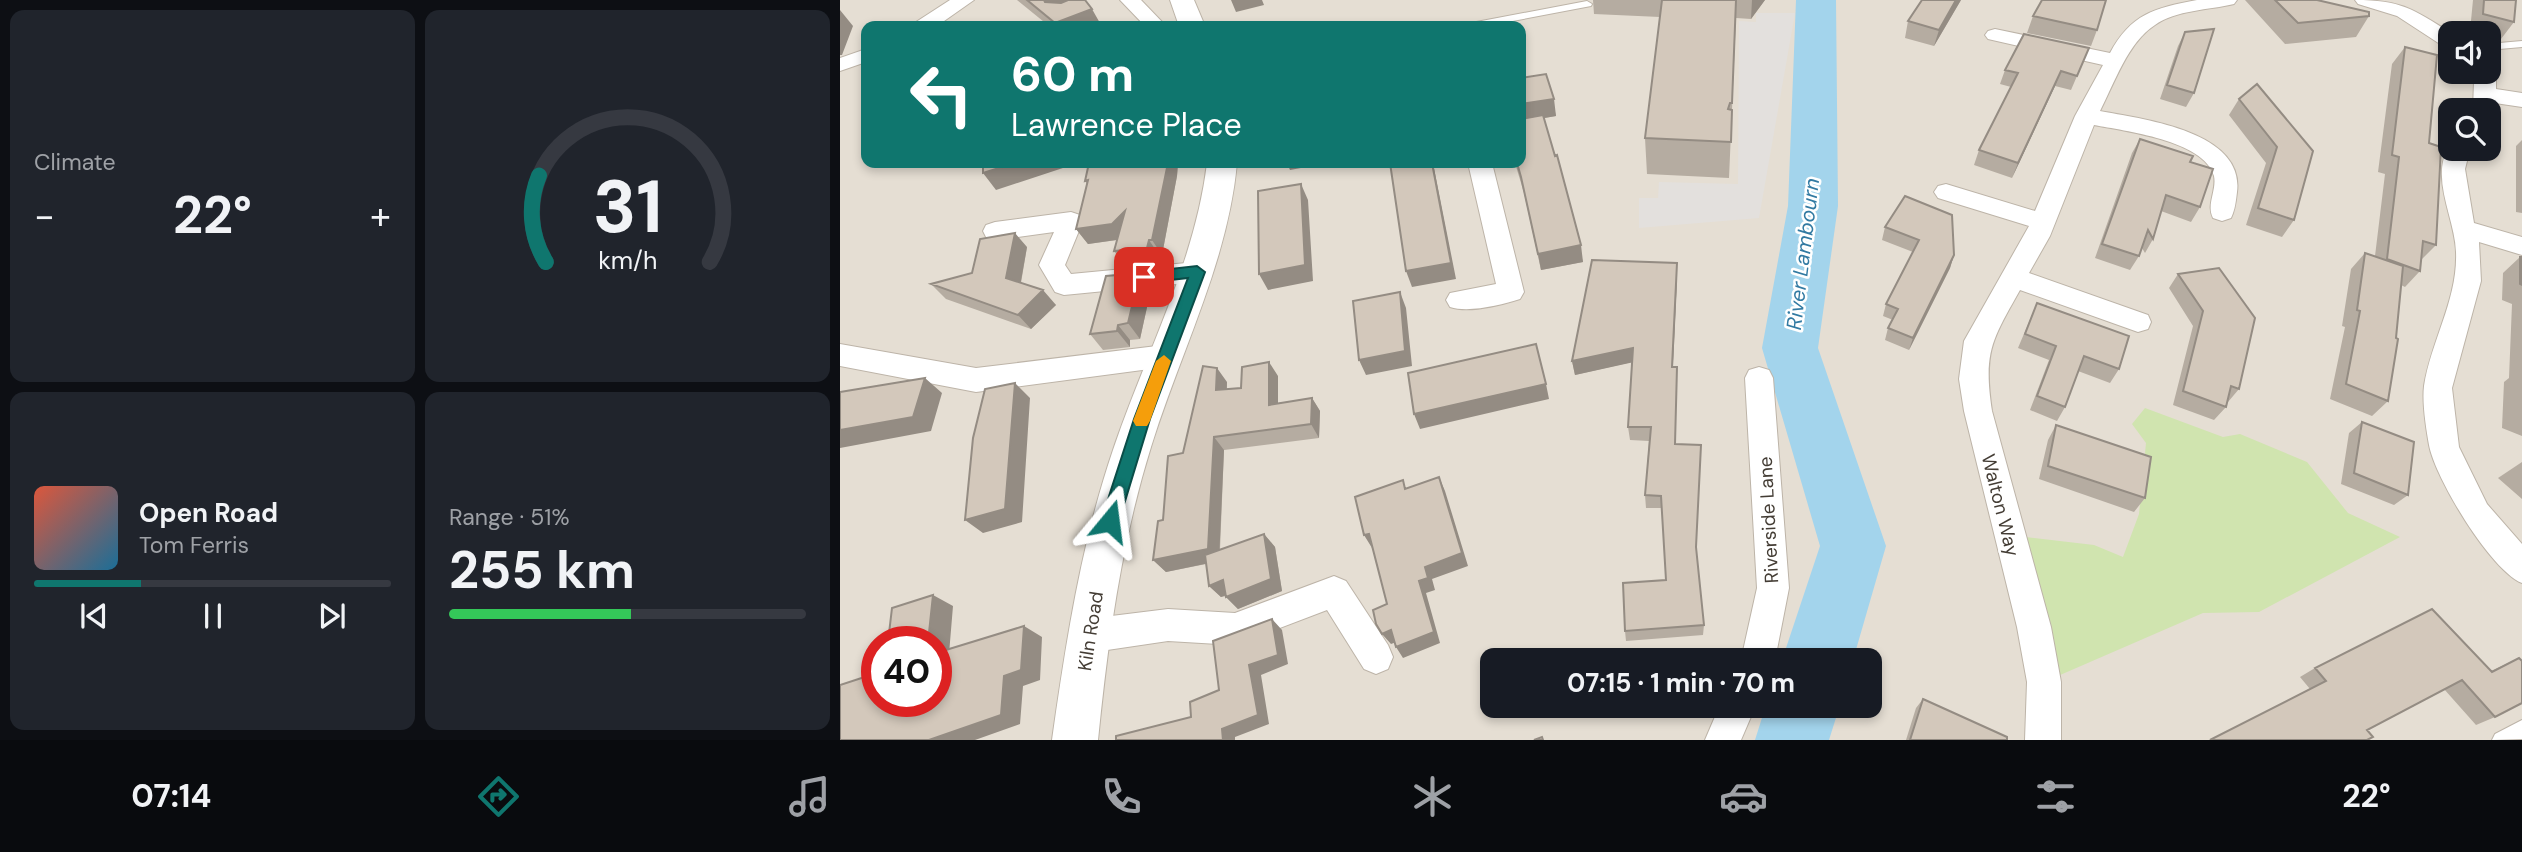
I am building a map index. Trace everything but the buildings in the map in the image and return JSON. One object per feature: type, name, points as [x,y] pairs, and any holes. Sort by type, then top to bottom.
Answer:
[{"type":"street","points":[[931,21],[964,0]]},
{"type":"street","points":[[1130,0],[1151,21]]},
{"type":"street","points":[[1182,0],[1190,21]]},
{"type":"street","name":"Walton Way","points":[[2043,740],[2043,682],[2034,627],[1978,411],[1973,379],[1978,341],[2043,222],[2063,167],[2086,116],[2130,34],[2149,19],[2176,10],[2227,0]]},
{"type":"street","points":[[2365,0],[2405,6],[2438,32]]},
{"type":"street","points":[[1995,35],[2116,61]]},
{"type":"street","points":[[840,65],[861,57]]},
{"type":"street","points":[[2501,101],[2522,100]]},
{"type":"street","points":[[2086,116],[2188,139],[2212,155],[2226,176],[2222,212]]},
{"type":"street","points":[[2455,161],[2453,169],[2469,250],[2468,281],[2438,388],[2444,447],[2476,514],[2522,568]]},
{"type":"street","name":"Kiln Road","points":[[1075,740],[1087,636],[1110,521],[1130,455],[1197,272],[1214,216],[1221,168]]},
{"type":"street","points":[[1459,300],[1511,292],[1481,168]]},
{"type":"street","points":[[1946,192],[2043,222]]},
{"type":"street","points":[[995,231],[1071,221],[1052,265],[1064,285],[1197,272]]},
{"type":"street","points":[[2465,229],[2522,246]]},
{"type":"street","points":[[2013,277],[2138,322]]},
{"type":"street","points":[[840,355],[976,380],[1166,356]]},
{"type":"street","name":"Riverside Lane","points":[[1759,378],[1773,588],[1760,648]]},
{"type":"street","points":[[1087,636],[1168,625],[1234,629],[1334,592],[1376,657]]},
{"type":"street","points":[[1723,740],[1732,718]]},
{"type":"lane","points":[[1497,21],[1587,4]]},
{"type":"lane","points":[[2501,46],[2522,44]]},
{"type":"lane","points":[[2501,740],[2522,729]]},
{"type":"shaded area","points":[[840,0],[2522,0],[2522,740],[840,740]]},
{"type":"shaded area","points":[[1756,13],[1795,13],[1759,218],[1639,228],[1639,198],[1658,198],[1659,182],[1738,184],[1739,21],[1756,22]]},
{"type":"green space","points":[[2145,408],[2223,437],[2240,434],[2307,462],[2348,513],[2400,537],[2259,612],[2203,613],[2044,682],[2009,535],[2094,545],[2123,557],[2139,514],[2146,443],[2132,424]]},
{"type":"waterway","name":"River Lambourn","points":[[1816,0],[1813,206],[1790,348],[1853,546],[1821,648]]},
{"type":"waterway","name":"River Lambourn","points":[[1792,740],[1799,718]]},
{"type":"slow traffic","points":[[1142,421],[1164,361]]},
{"type":"route","points":[[1110,521],[1142,419],[1197,272],[1144,277]]}]
